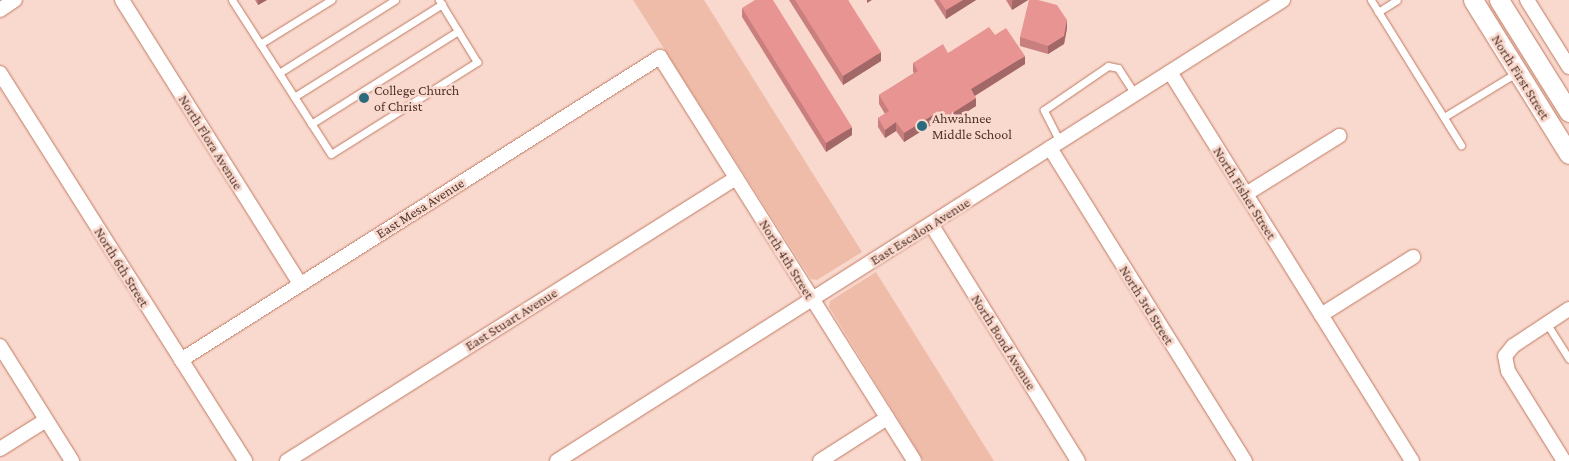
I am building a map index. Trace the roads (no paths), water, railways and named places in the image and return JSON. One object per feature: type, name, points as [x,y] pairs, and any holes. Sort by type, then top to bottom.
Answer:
[{"type":"main road","name":"North First Street","points":[[1473,0],[1569,153]]},
{"type":"main road","name":"North First Street","points":[[1499,0],[1569,112]]},
{"type":"street","points":[[0,10],[16,0]]},
{"type":"street","name":"North Flora Avenue","points":[[122,0],[300,284]]},
{"type":"street","name":"East Escalon Avenue","points":[[557,461],[1283,0]]},
{"type":"street","points":[[1529,1],[1569,67]]},
{"type":"street","name":"East Mesa Avenue","points":[[181,360],[660,57]]},
{"type":"street","name":"North 4th Street","points":[[660,57],[914,461]]},
{"type":"street","name":"North Fisher Street","points":[[1170,72],[1412,461]]},
{"type":"street","name":"North 6th Street","points":[[0,73],[245,461]]},
{"type":"street","points":[[1246,194],[1339,136]]},
{"type":"street","name":"North 3rd Street","points":[[1055,145],[1244,461]]},
{"type":"street","name":"East Stuart Avenue","points":[[287,461],[736,178]]},
{"type":"street","name":"North Bond Avenue","points":[[931,224],[1078,461]]},
{"type":"street","points":[[1321,315],[1413,258]]},
{"type":"street","points":[[1564,461],[1508,371],[1505,356],[1513,346],[1569,309]]},
{"type":"street","points":[[0,346],[72,461]]},
{"type":"street","points":[[820,461],[887,418]]},
{"type":"street","points":[[0,449],[46,420]]},
{"type":"lane","points":[[232,0],[311,124],[331,154],[477,62],[440,2],[294,97]]},
{"type":"lane","points":[[260,44],[331,0]]},
{"type":"lane","points":[[279,73],[395,0]]},
{"type":"lane","points":[[1371,0],[1461,145]]},
{"type":"lane","points":[[1378,12],[1397,0]]},
{"type":"lane","points":[[311,124],[458,31]]},
{"type":"lane","points":[[1055,145],[1044,110],[1047,106],[1108,66],[1118,68],[1135,94]]},
{"type":"lane","points":[[1444,117],[1517,72]]},
{"type":"lane","points":[[1547,324],[1569,359]]},
{"type":"place","name":"College Church of Christ","points":[[364,98]]},
{"type":"place","name":"Ahwahnee Middle School","points":[[922,126]]}]
